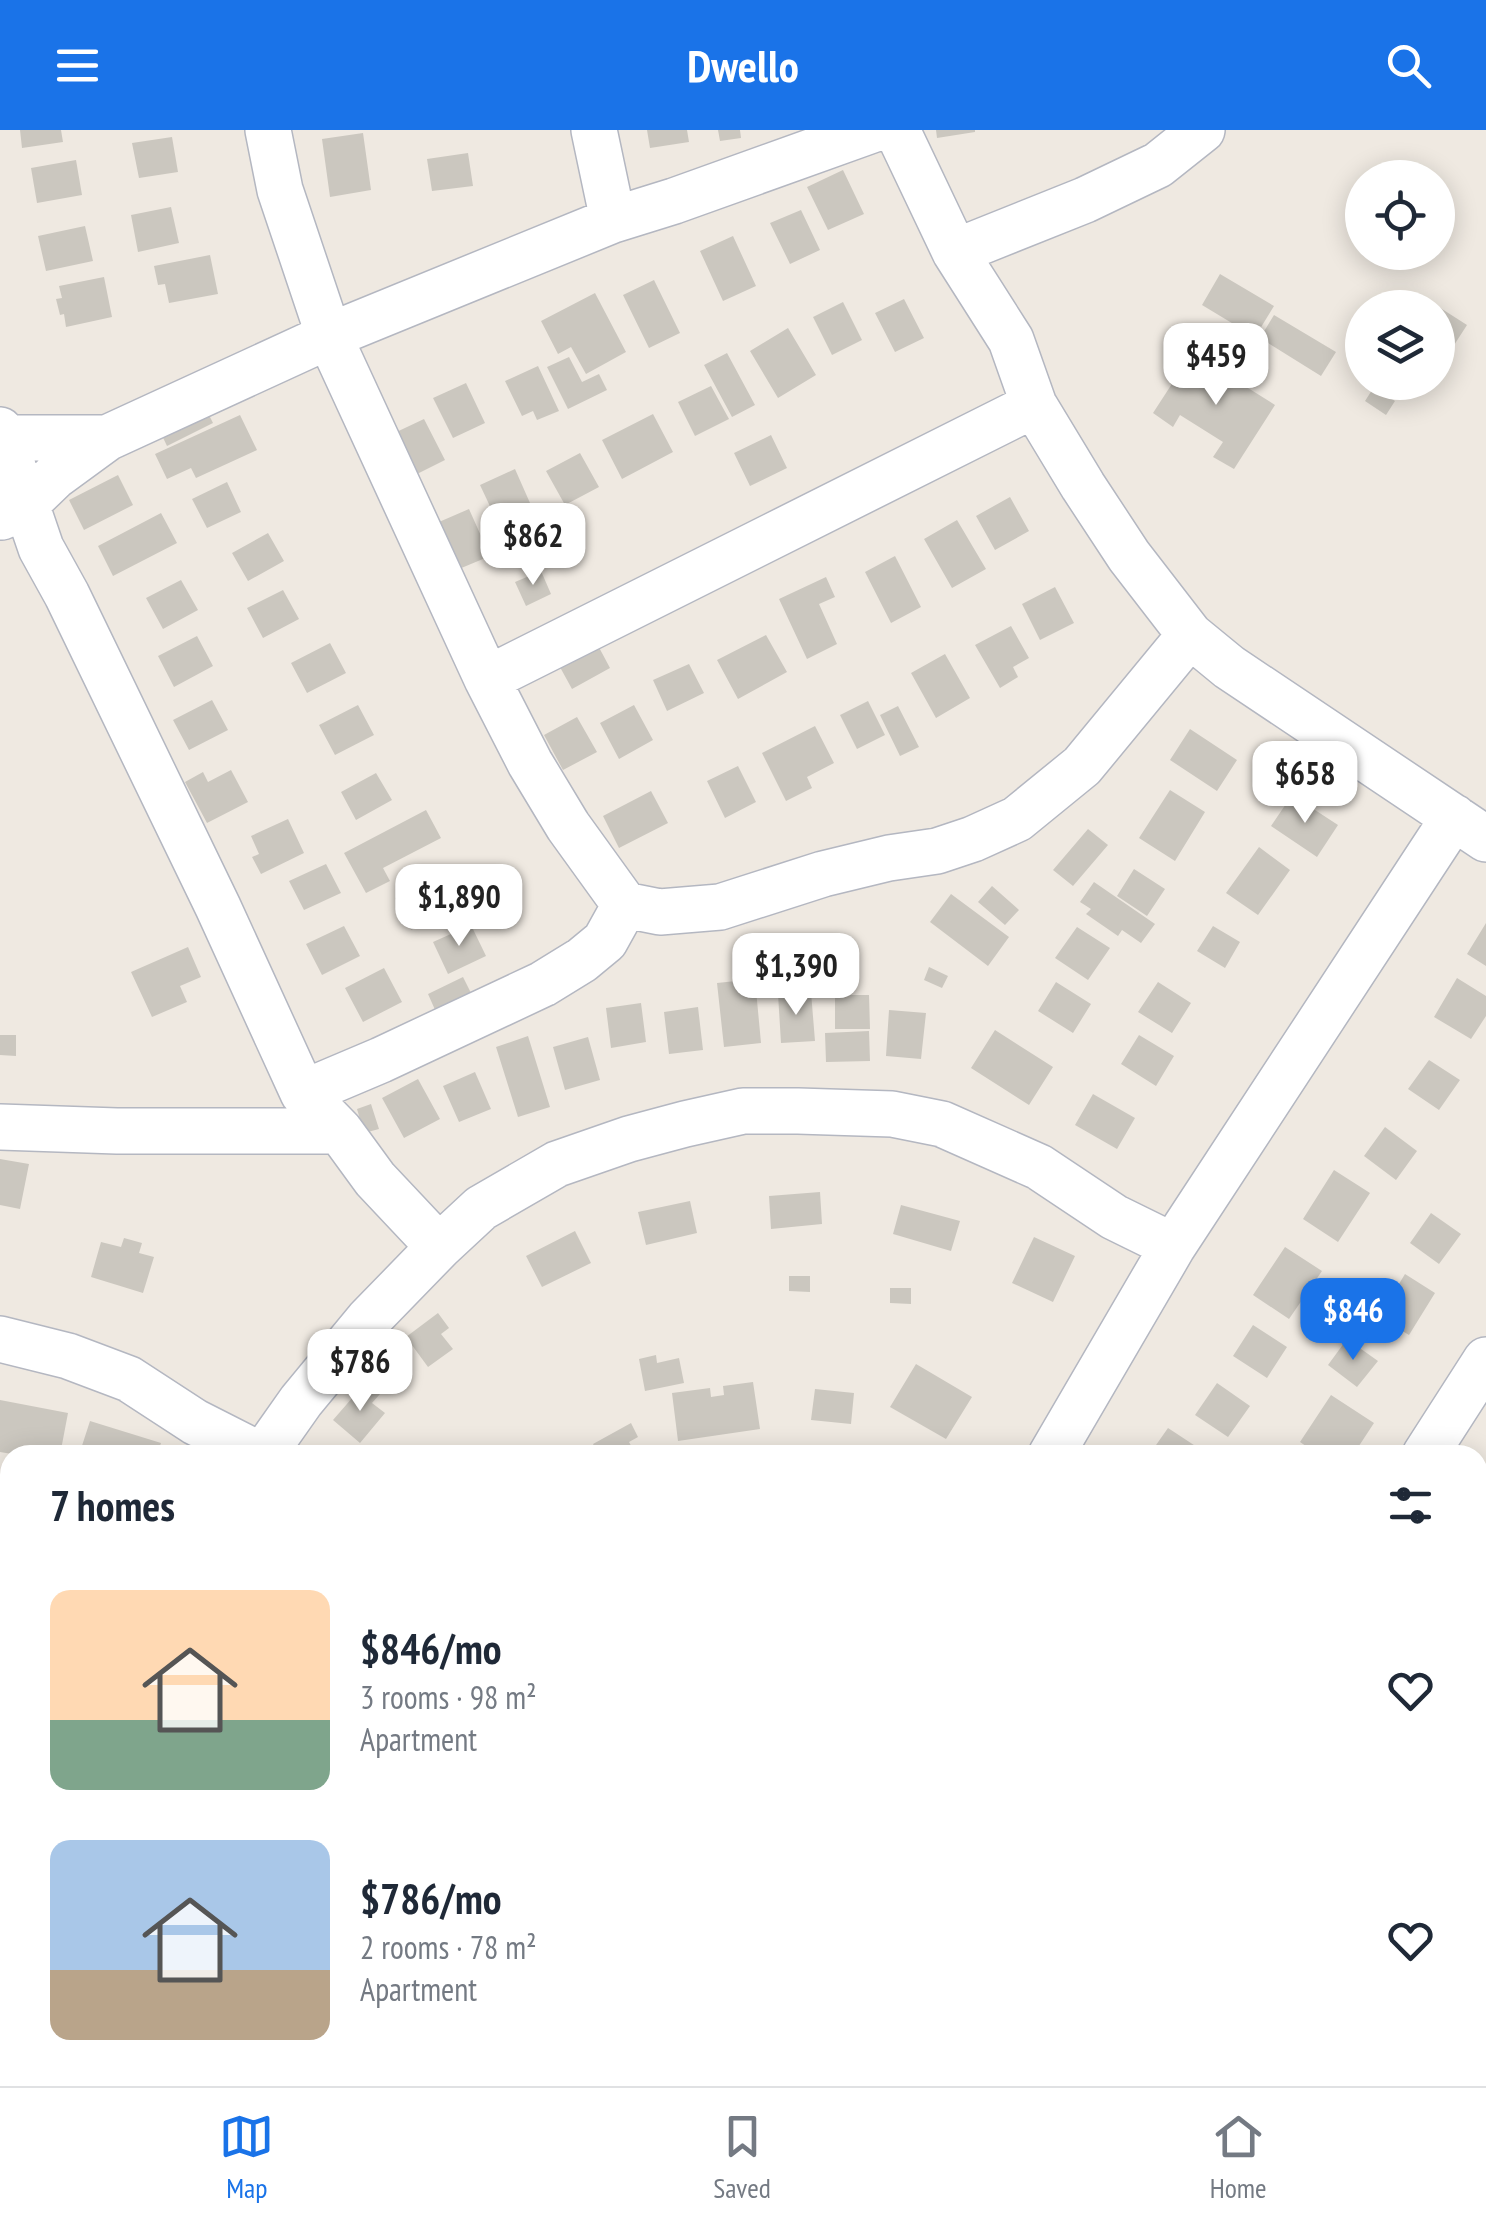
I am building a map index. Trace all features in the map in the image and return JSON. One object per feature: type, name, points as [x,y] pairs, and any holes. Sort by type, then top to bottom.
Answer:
[{"type":"street","points":[[268,130],[280,190],[329,336],[487,679],[568,826],[625,905],[660,912],[720,908],[824,874],[938,850],[1018,819],[1082,766],[1190,635]]},
{"type":"street","points":[[594,130],[613,220]]},
{"type":"street","points":[[13,511],[108,438],[329,336],[613,220],[872,130]]},
{"type":"street","points":[[897,130],[955,252],[1011,340],[1034,404],[1129,556],[1190,635],[1229,667],[1470,828],[1172,1246],[1058,1445]]},
{"type":"street","points":[[955,252],[1085,200],[1158,165],[1202,130]]},
{"type":"street","points":[[487,679],[1034,404]]},
{"type":"street","points":[[108,438],[1,434],[13,511],[42,548],[68,595],[210,890],[302,1093],[340,1131],[374,1179],[439,1247]]},
{"type":"street","points":[[302,1093],[543,984],[605,940],[625,905]]},
{"type":"street","points":[[269,1445],[368,1320],[481,1208],[557,1164],[629,1139],[728,1114],[892,1114],[942,1124],[1039,1167],[1114,1217],[1172,1246]]},
{"type":"street","points":[[0,1127],[340,1131]]},
{"type":"street","points":[[0,1339],[68,1356],[129,1379],[195,1422],[242,1445]]},
{"type":"street","points":[[1431,1445],[1486,1360]]},
{"type":"building","points":[[20,130],[61,130],[63,142],[22,148]]},
{"type":"building","points":[[647,130],[687,130],[689,142],[650,148]]},
{"type":"building","points":[[718,130],[740,130],[741,138],[720,141]]},
{"type":"building","points":[[936,130],[975,130],[975,132],[937,138]]},
{"type":"building","points":[[363,133],[371,190],[330,197],[322,139]]},
{"type":"building","points":[[172,137],[178,172],[139,178],[132,143]]},
{"type":"building","points":[[468,153],[473,186],[432,191],[427,159]]},
{"type":"building","points":[[76,160],[82,195],[37,203],[31,168]]},
{"type":"building","points":[[843,170],[864,214],[828,230],[807,187]]},
{"type":"building","points":[[171,207],[179,243],[138,252],[131,215]]},
{"type":"building","points":[[801,210],[820,250],[790,264],[770,223]]},
{"type":"building","points":[[85,226],[93,261],[46,271],[38,236]]},
{"type":"building","points":[[733,236],[756,286],[723,301],[700,251]]},
{"type":"building","points":[[210,255],[218,294],[169,303],[165,284],[158,285],[154,266]]},
{"type":"building","points":[[1220,274],[1274,306],[1255,337],[1202,305]]},
{"type":"building","points":[[104,277],[112,317],[66,327],[56,299],[62,298],[59,286]]},
{"type":"building","points":[[654,280],[680,333],[649,348],[623,295]]},
{"type":"building","points":[[595,293],[626,352],[586,374],[571,347],[558,354],[541,321]]},
{"type":"building","points":[[904,299],[924,338],[895,352],[875,313]]},
{"type":"building","points":[[843,302],[862,340],[832,355],[813,317]]},
{"type":"building","points":[[1274,315],[1336,352],[1321,376],[1260,338]]},
{"type":"building","points":[[1455,317],[1467,325],[1455,344]]},
{"type":"building","points":[[788,328],[816,375],[778,398],[750,351]]},
{"type":"building","points":[[727,353],[755,405],[732,417],[704,365]]},
{"type":"building","points":[[1192,353],[1275,405],[1234,469],[1213,457],[1223,442],[1180,415],[1173,427],[1153,413]]},
{"type":"building","points":[[569,357],[582,382],[599,374],[607,390],[568,409],[547,367]]},
{"type":"building","points":[[538,366],[559,411],[537,420],[533,411],[522,416],[505,381]]},
{"type":"building","points":[[466,383],[485,423],[453,438],[433,398]]},
{"type":"building","points":[[711,386],[729,419],[695,436],[678,402]]},
{"type":"building","points":[[1394,400],[1395,401],[1386,415],[1365,401]]},
{"type":"building","points":[[204,405],[213,423],[167,446],[158,427]]},
{"type":"building","points":[[653,414],[673,452],[622,479],[602,440]]},
{"type":"building","points":[[240,415],[257,450],[196,478],[191,468],[167,479],[155,454]]},
{"type":"building","points":[[424,419],[445,460],[409,478],[388,436]]},
{"type":"building","points":[[771,435],[787,468],[750,486],[734,453]]},
{"type":"building","points":[[580,453],[599,487],[565,505],[546,471]]},
{"type":"building","points":[[515,469],[530,503],[496,519],[480,485]]},
{"type":"building","points":[[118,475],[133,505],[84,530],[69,500]]},
{"type":"building","points":[[227,482],[241,512],[207,528],[192,499]]},
{"type":"building","points":[[1010,497],[1029,531],[995,550],[976,516]]},
{"type":"building","points":[[469,509],[490,556],[459,569],[439,522]]},
{"type":"building","points":[[161,513],[177,543],[113,576],[98,546]]},
{"type":"building","points":[[957,520],[986,569],[952,588],[924,539]]},
{"type":"building","points":[[268,533],[284,561],[248,581],[232,553]]},
{"type":"building","points":[[895,556],[921,607],[891,623],[865,572]]},
{"type":"building","points":[[541,571],[551,594],[526,606],[515,582]]},
{"type":"building","points":[[826,577],[835,597],[819,604],[837,644],[807,659],[779,599]]},
{"type":"building","points":[[181,580],[198,610],[163,629],[146,598]]},
{"type":"building","points":[[1055,587],[1074,623],[1040,640],[1022,604]]},
{"type":"building","points":[[283,590],[299,619],[263,638],[247,608]]},
{"type":"building","points":[[1011,626],[1029,658],[1013,667],[1018,677],[1000,688],[975,645]]},
{"type":"building","points":[[766,635],[787,672],[738,699],[717,660]]},
{"type":"building","points":[[197,636],[213,666],[174,687],[158,656]]},
{"type":"building","points":[[594,638],[610,668],[572,689],[555,658]]},
{"type":"building","points":[[330,643],[346,673],[307,693],[291,663]]},
{"type":"building","points":[[945,654],[970,698],[936,718],[911,673]]},
{"type":"building","points":[[689,664],[704,693],[667,711],[653,680]]},
{"type":"building","points":[[212,700],[228,730],[189,750],[173,720]]},
{"type":"building","points":[[868,701],[885,735],[857,749],[840,715]]},
{"type":"building","points":[[358,705],[374,735],[335,755],[319,725]]},
{"type":"building","points":[[634,705],[653,740],[619,759],[600,723]]},
{"type":"building","points":[[898,706],[919,747],[900,756],[880,715]]},
{"type":"building","points":[[577,717],[597,752],[563,770],[544,735]]},
{"type":"building","points":[[815,726],[834,763],[807,777],[812,788],[786,801],[762,753]]},
{"type":"building","points":[[1190,729],[1237,760],[1217,791],[1170,760]]},
{"type":"building","points":[[738,766],[756,802],[725,818],[707,781]]},
{"type":"building","points":[[231,770],[248,802],[207,823],[185,782],[203,772],[208,782]]},
{"type":"building","points":[[376,773],[392,800],[356,820],[341,792]]},
{"type":"building","points":[[1170,790],[1205,812],[1175,861],[1139,838]]},
{"type":"building","points":[[651,791],[668,823],[619,848],[603,816]]},
{"type":"building","points":[[1292,795],[1338,825],[1317,857],[1271,826]]},
{"type":"building","points":[[426,810],[441,838],[383,868],[390,881],[366,893],[344,853]]},
{"type":"building","points":[[288,819],[304,853],[261,874],[252,857],[259,854],[251,836]]},
{"type":"building","points":[[1088,829],[1108,845],[1073,886],[1053,870]]},
{"type":"building","points":[[1259,847],[1290,870],[1258,915],[1226,893]]},
{"type":"building","points":[[326,864],[341,893],[304,910],[289,881]]},
{"type":"building","points":[[1134,869],[1165,889],[1147,916],[1117,896]]},
{"type":"building","points":[[431,880],[447,912],[411,930],[395,898]]},
{"type":"building","points":[[1094,882],[1155,924],[1141,943],[1122,930],[1118,936],[1086,914],[1091,909],[1080,902]]},
{"type":"building","points":[[992,886],[1019,910],[1005,925],[978,902]]},
{"type":"building","points":[[951,894],[1009,937],[988,966],[930,922]]},
{"type":"building","points":[[1486,923],[1486,966],[1467,954]]},
{"type":"building","points":[[471,925],[486,956],[448,974],[433,942]]},
{"type":"building","points":[[344,926],[360,956],[322,975],[306,944]]},
{"type":"building","points":[[1213,926],[1240,942],[1225,968],[1197,951]]},
{"type":"building","points":[[1077,927],[1110,948],[1088,980],[1055,958]]},
{"type":"building","points":[[188,947],[201,977],[180,986],[187,1002],[152,1017],[131,972]]},
{"type":"building","points":[[929,967],[948,976],[942,988],[924,980]]},
{"type":"building","points":[[384,968],[402,1002],[363,1022],[345,988]]},
{"type":"building","points":[[463,977],[472,995],[436,1012],[428,994]]},
{"type":"building","points":[[1457,978],[1486,996],[1486,1016],[1471,1039],[1434,1017]]},
{"type":"building","points":[[755,979],[761,1043],[724,1047],[717,983]]},
{"type":"building","points":[[1056,982],[1091,1004],[1073,1033],[1038,1011]]},
{"type":"building","points":[[1158,982],[1191,1003],[1172,1033],[1138,1012]]},
{"type":"building","points":[[811,992],[815,1041],[781,1043],[778,994]]},
{"type":"building","points":[[835,995],[869,995],[870,1029],[835,1029]]},
{"type":"building","points":[[641,1003],[646,1042],[611,1048],[606,1008]]},
{"type":"building","points":[[698,1007],[703,1050],[669,1054],[664,1012]]},
{"type":"building","points":[[889,1010],[926,1013],[921,1059],[886,1056]]},
{"type":"building","points":[[995,1030],[1053,1067],[1029,1105],[971,1068]]},
{"type":"building","points":[[869,1031],[870,1061],[826,1062],[825,1033]]},
{"type":"building","points":[[0,1035],[16,1035],[16,1056],[0,1055]]},
{"type":"building","points":[[1139,1035],[1174,1056],[1156,1086],[1121,1064]]},
{"type":"building","points":[[528,1036],[550,1107],[518,1117],[496,1047]]},
{"type":"building","points":[[588,1037],[600,1080],[565,1090],[553,1047]]},
{"type":"building","points":[[1429,1060],[1460,1080],[1439,1110],[1408,1089]]},
{"type":"building","points":[[475,1072],[491,1109],[459,1122],[443,1086]]},
{"type":"building","points":[[418,1079],[440,1119],[404,1138],[382,1098]]},
{"type":"building","points":[[1093,1094],[1135,1118],[1117,1149],[1075,1125]]},
{"type":"building","points":[[371,1104],[379,1129],[364,1133],[357,1109]]},
{"type":"building","points":[[1385,1127],[1417,1151],[1396,1180],[1364,1156]]},
{"type":"building","points":[[0,1159],[29,1164],[20,1209],[0,1205]]},
{"type":"building","points":[[1334,1170],[1370,1193],[1338,1242],[1303,1219]]},
{"type":"building","points":[[820,1192],[822,1224],[771,1229],[769,1196]]},
{"type":"building","points":[[690,1201],[697,1233],[646,1245],[638,1212]]},
{"type":"building","points":[[901,1205],[960,1221],[951,1251],[893,1234]]},
{"type":"building","points":[[1431,1213],[1461,1234],[1439,1264],[1410,1243]]},
{"type":"building","points":[[575,1231],[591,1263],[542,1287],[526,1256]]},
{"type":"building","points":[[1034,1237],[1075,1256],[1053,1302],[1012,1283]]},
{"type":"building","points":[[124,1238],[142,1243],[139,1253],[154,1257],[143,1293],[91,1277],[101,1242],[121,1247]]},
{"type":"building","points":[[1285,1247],[1322,1271],[1289,1319],[1253,1295]]},
{"type":"building","points":[[1405,1274],[1435,1293],[1409,1335],[1379,1317]]},
{"type":"building","points":[[789,1276],[810,1276],[810,1292],[789,1291]]},
{"type":"building","points":[[890,1288],[911,1288],[911,1304],[890,1303]]},
{"type":"building","points":[[438,1313],[449,1328],[441,1334],[453,1349],[428,1367],[406,1337]]},
{"type":"building","points":[[1253,1325],[1287,1347],[1267,1378],[1233,1356]]},
{"type":"building","points":[[1347,1339],[1378,1361],[1357,1387],[1328,1365]]},
{"type":"building","points":[[656,1355],[657,1363],[679,1358],[684,1383],[645,1391],[639,1359]]},
{"type":"building","points":[[916,1364],[972,1397],[946,1439],[890,1407]]},
{"type":"building","points":[[366,1382],[380,1394],[372,1403],[385,1413],[360,1443],[333,1420]]},
{"type":"building","points":[[753,1382],[760,1429],[678,1441],[672,1393],[710,1388],[711,1397],[724,1395],[723,1386]]},
{"type":"building","points":[[1217,1383],[1250,1406],[1228,1437],[1195,1415]]},
{"type":"building","points":[[815,1389],[854,1393],[851,1424],[811,1420]]},
{"type":"building","points":[[1331,1395],[1374,1423],[1360,1445],[1300,1442]]},
{"type":"building","points":[[0,1400],[68,1413],[62,1445],[0,1445]]},
{"type":"building","points":[[90,1421],[161,1443],[160,1445],[82,1445]]},
{"type":"building","points":[[631,1423],[638,1437],[629,1442],[631,1445],[593,1444]]},
{"type":"building","points":[[1168,1428],[1194,1445],[1156,1445]]}]
